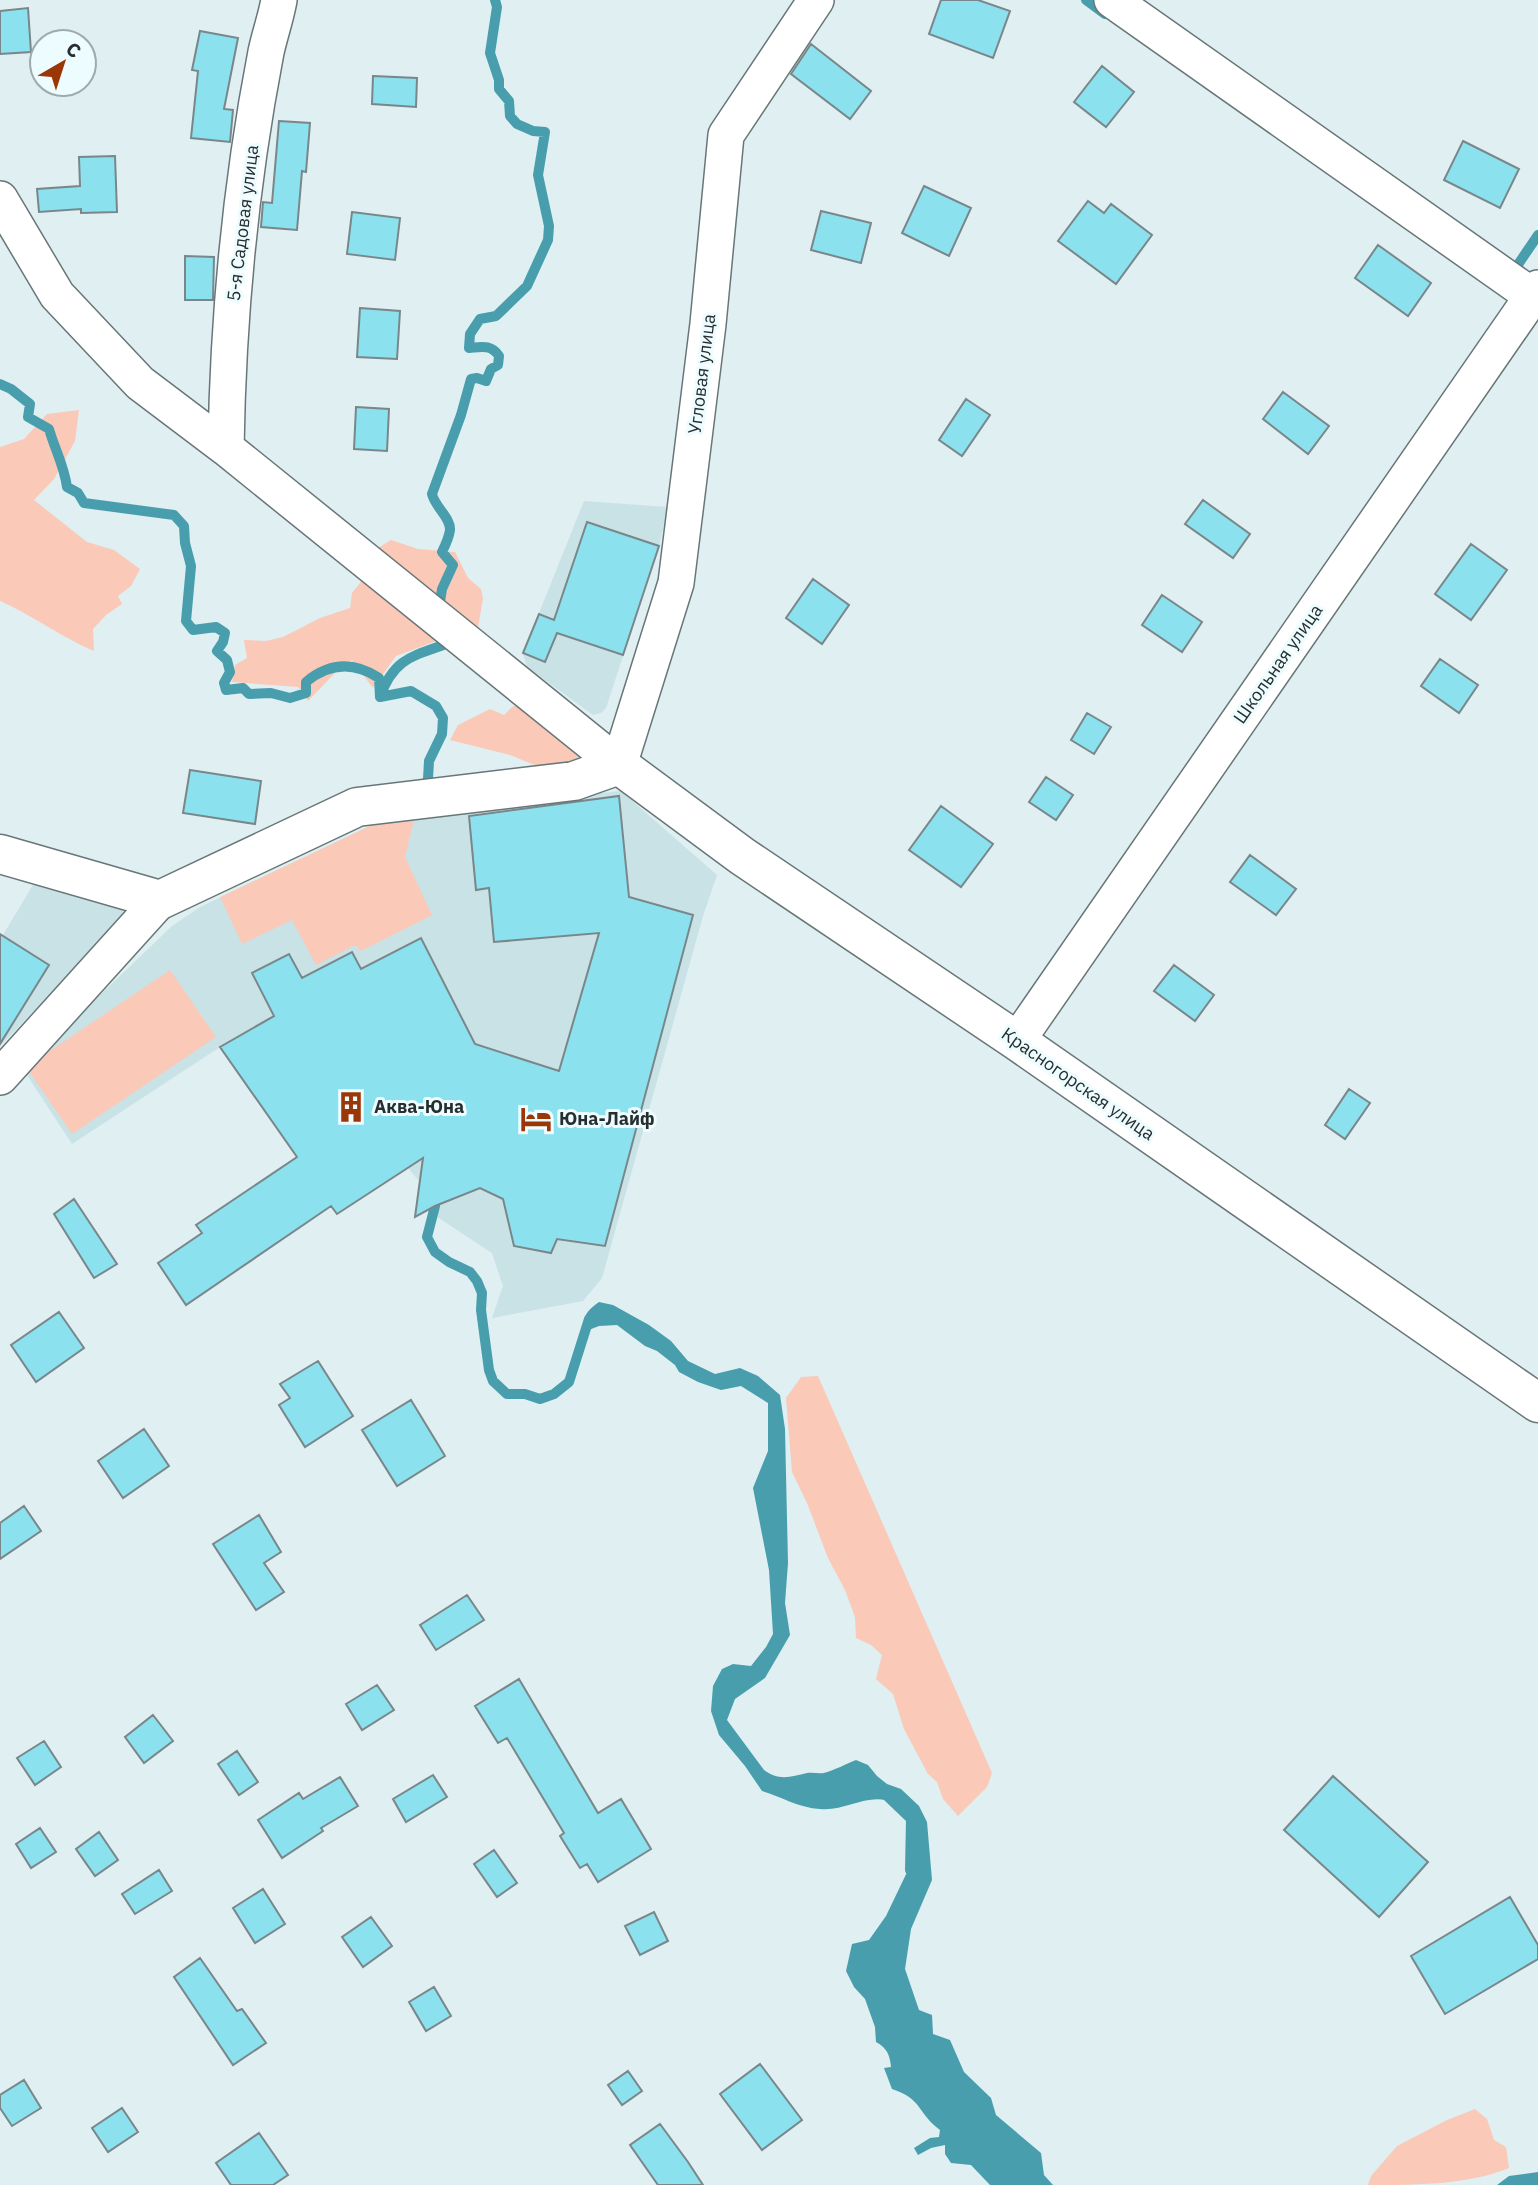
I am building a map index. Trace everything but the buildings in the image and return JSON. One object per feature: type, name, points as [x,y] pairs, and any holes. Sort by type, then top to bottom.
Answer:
[{"type":"street","name":"5-я Садовая улица","points":[[226,448],[227,365],[240,237],[256,114],[279,0]]},
{"type":"street","name":"Угловая улица","points":[[619,765],[676,583],[708,324],[726,135],[816,0]]},
{"type":"street","points":[[1112,0],[1536,295]]},
{"type":"street","points":[[0,199],[57,295],[140,383],[226,448],[619,765]]},
{"type":"street","name":"Школьная улица","points":[[1017,1041],[1536,295]]},
{"type":"street","points":[[0,1077],[160,900],[357,807],[574,781],[619,765]]},
{"type":"street","name":"Красногорская улица","points":[[619,765],[742,856],[1017,1041],[1538,1403]]},
{"type":"street","points":[[0,854],[160,900]]},
{"type":"shaded area","points":[[79,410],[75,441],[54,479],[34,500],[87,542],[114,550],[140,569],[131,586],[118,596],[122,604],[106,615],[93,629],[94,651],[0,601],[0,447],[24,439],[47,414]]},
{"type":"shaded area","points":[[584,501],[668,507],[659,546],[606,708],[593,715],[527,667],[523,653]]},
{"type":"shaded area","points":[[391,540],[418,549],[455,552],[468,578],[481,589],[483,598],[476,640],[371,552]]},
{"type":"shaded area","points":[[367,574],[447,637],[396,656],[373,688],[352,660],[308,701],[298,687],[232,682],[235,665],[247,658],[244,640],[266,641],[283,637],[320,618],[350,608],[352,593]]},
{"type":"shaded area","points":[[525,702],[600,761],[557,774],[510,755],[450,740],[458,725],[490,709],[504,715],[512,707]]},
{"type":"shaded area","points":[[621,791],[717,875],[703,916],[602,1278],[583,1301],[492,1318],[503,1286],[492,1253],[416,1203],[419,1181],[408,1168],[337,1214],[220,1047],[72,1144],[23,1069],[172,926],[200,907],[391,816]]},
{"type":"shaded area","points":[[416,811],[405,857],[432,915],[361,951],[355,945],[316,965],[292,920],[242,944],[220,897],[391,816]]},
{"type":"shaded area","points":[[37,878],[110,897],[126,915],[2,1044],[0,940]]},
{"type":"shaded area","points":[[170,970],[216,1037],[72,1134],[26,1067]]},
{"type":"shaded area","points":[[818,1376],[992,1773],[987,1787],[958,1816],[943,1799],[937,1782],[928,1774],[904,1729],[893,1694],[876,1679],[882,1655],[871,1645],[856,1638],[855,1617],[845,1590],[828,1558],[792,1472],[786,1398],[801,1377]]},
{"type":"shaded area","points":[[1475,2109],[1487,2119],[1494,2140],[1506,2147],[1509,2168],[1459,2181],[1368,2185],[1371,2176],[1397,2146]]},
{"type":"water","points":[[599,1302],[613,1305],[649,1325],[671,1341],[688,1361],[715,1374],[740,1368],[758,1376],[780,1395],[785,1429],[788,1563],[785,1603],[790,1635],[765,1678],[735,1699],[727,1720],[764,1770],[774,1776],[824,1773],[856,1760],[868,1765],[887,1784],[901,1789],[919,1806],[927,1822],[932,1880],[911,1929],[905,1969],[919,2010],[932,2015],[933,2034],[950,2040],[964,2072],[991,2098],[996,2115],[1041,2153],[1044,2175],[1053,2185],[990,2185],[971,2165],[951,2163],[945,2154],[945,2145],[918,2155],[914,2148],[930,2138],[939,2137],[940,2130],[915,2102],[892,2089],[884,2068],[891,2067],[889,2055],[876,2042],[875,2027],[865,1999],[854,1987],[846,1971],[852,1944],[869,1940],[886,1916],[910,1866],[911,1819],[897,1805],[886,1800],[868,1800],[839,1808],[820,1809],[762,1791],[719,1735],[711,1711],[713,1686],[722,1669],[733,1664],[751,1666],[773,1634],[769,1570],[753,1488],[768,1451],[768,1403],[741,1386],[721,1390],[698,1382],[679,1372],[675,1365],[657,1351],[645,1346],[617,1325],[599,1326],[586,1331],[586,1314]]},
{"type":"water","points":[[1538,2172],[1538,2185],[1497,2185],[1509,2176]]},
{"type":"waterway","points":[[439,608],[442,589],[453,565],[442,552],[450,526],[432,494],[471,379],[486,381],[491,369],[498,365],[499,356],[493,350],[486,347],[469,348],[470,334],[480,319],[496,316],[527,286],[548,240],[549,226],[538,175],[545,132],[533,131],[517,124],[510,116],[509,101],[499,89],[499,80],[490,53],[497,7],[495,0]]},
{"type":"waterway","points":[[1086,0],[1105,14]]},
{"type":"waterway","points":[[1517,266],[1538,235]]},
{"type":"waterway","points":[[0,384],[30,404],[28,417],[49,429],[67,487],[78,493],[84,503],[174,515],[184,526],[191,566],[186,621],[193,630],[216,627],[225,633],[217,651],[227,660],[230,672],[224,683],[226,690],[243,688],[249,694],[271,693],[290,698],[306,693],[306,682],[315,676],[341,666],[360,669],[379,678],[380,697]]},
{"type":"waterway","points":[[428,779],[429,761],[442,734],[443,718],[436,706],[411,691],[380,697],[398,666],[406,660],[449,643]]},
{"type":"waterway","points":[[435,1206],[427,1237],[435,1252],[470,1272],[477,1281],[482,1293],[481,1310],[489,1370],[493,1381],[507,1394],[525,1394],[540,1399],[554,1394],[569,1382],[589,1319]]},
{"type":"waterway","points":[[888,1797],[911,1819],[910,1870]]},
{"type":"place","name":"Аква-Юна","points":[[351,1107]]},
{"type":"place","name":"Юна-Лайф","points":[[536,1119]]}]
